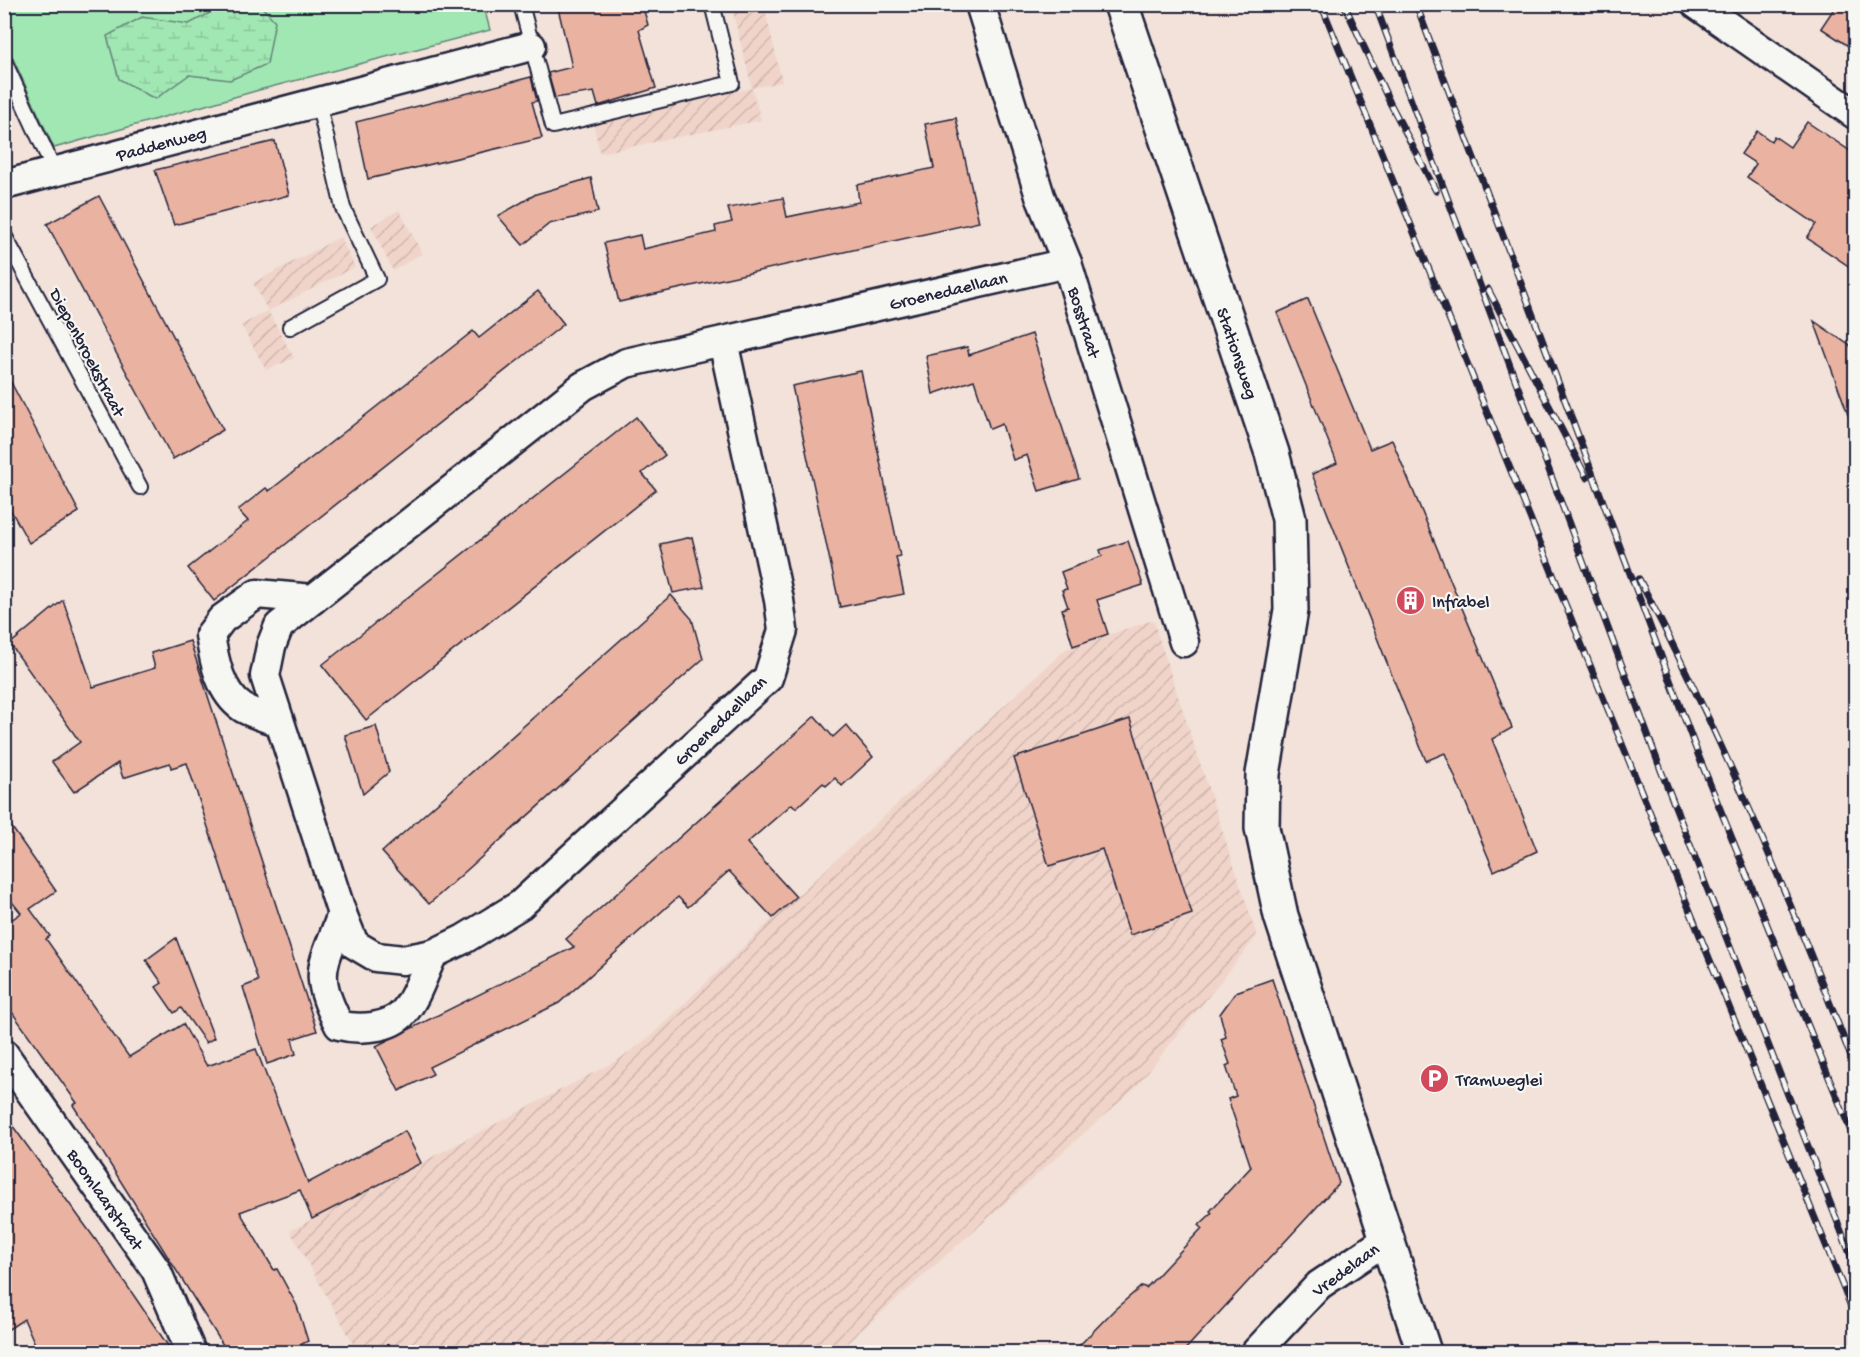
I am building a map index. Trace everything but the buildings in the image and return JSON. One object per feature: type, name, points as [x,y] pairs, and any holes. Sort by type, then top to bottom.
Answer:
[{"type":"street","name":"Bosstraat","points":[[980,4],[1040,196],[1067,263],[1184,642]]},
{"type":"street","name":"Stationsweg","points":[[1121,4],[1272,453],[1289,519],[1291,610],[1263,774],[1262,828],[1274,890],[1386,1240]]},
{"type":"street","points":[[1696,4],[1856,115]]},
{"type":"street","name":"Paddenweg","points":[[4,185],[531,46]]},
{"type":"street","name":"Groenedaellaan","points":[[723,341],[779,600],[783,630],[768,678],[520,905],[433,954],[402,960],[376,957],[354,945],[279,722],[266,676],[271,646],[279,626],[583,386],[626,363],[723,341],[1067,263]]},
{"type":"street","points":[[279,722],[242,707],[225,689],[213,657],[210,635],[222,619],[257,594],[313,599]]},
{"type":"street","points":[[342,914],[322,964],[321,983],[339,1025],[357,1030],[381,1025],[404,1013],[433,954]]},
{"type":"street","name":"Boomlaarstraat","points":[[4,1054],[156,1270],[191,1353]]},
{"type":"street","points":[[1386,1240],[1424,1353]]},
{"type":"street","name":"Vredelaan","points":[[1256,1353],[1318,1285],[1386,1240]]},
{"type":"lane","points":[[521,4],[553,126],[732,83],[712,4]]},
{"type":"lane","points":[[4,61],[55,172]]},
{"type":"lane","points":[[290,327],[377,279],[343,208],[318,102]]},
{"type":"lane","name":"Diepenbroekstraat","points":[[4,235],[140,487]]},
{"type":"shaded area","points":[[731,5],[764,5],[782,82],[752,88]]},
{"type":"shaded area","points":[[752,88],[761,120],[600,153],[593,123]]},
{"type":"shaded area","points":[[399,210],[422,253],[393,271],[371,226]]},
{"type":"shaded area","points":[[340,237],[355,267],[268,311],[253,283]]},
{"type":"shaded area","points":[[268,311],[294,358],[266,370],[241,325]]},
{"type":"shaded area","points":[[1153,620],[1257,936],[1135,1088],[837,1352],[358,1352],[290,1231],[618,1060],[651,1036],[773,918],[1066,649]]},
{"type":"green space","points":[[21,4],[483,4],[490,30],[259,90],[54,148],[5,41],[4,12]]},
{"type":"green space","points":[[225,5],[260,5],[275,21],[267,64],[230,80],[189,75],[155,99],[119,79],[107,36],[142,17],[189,24]]},
{"type":"railway","points":[[1321,4],[1856,1319]]},
{"type":"railway","points":[[1344,4],[1390,103],[1436,191]]},
{"type":"railway","points":[[1375,4],[1662,773],[1856,1269]]},
{"type":"railway","points":[[1416,4],[1699,757],[1856,1144]]},
{"type":"railway","points":[[1488,289],[1587,478]]},
{"type":"railway","points":[[1639,579],[1699,699],[1755,821],[1856,1070]]},
{"type":"place","name":"Infrabel","points":[[1411,601]]},
{"type":"place","name":"Tramweglei","points":[[1435,1079]]}]
